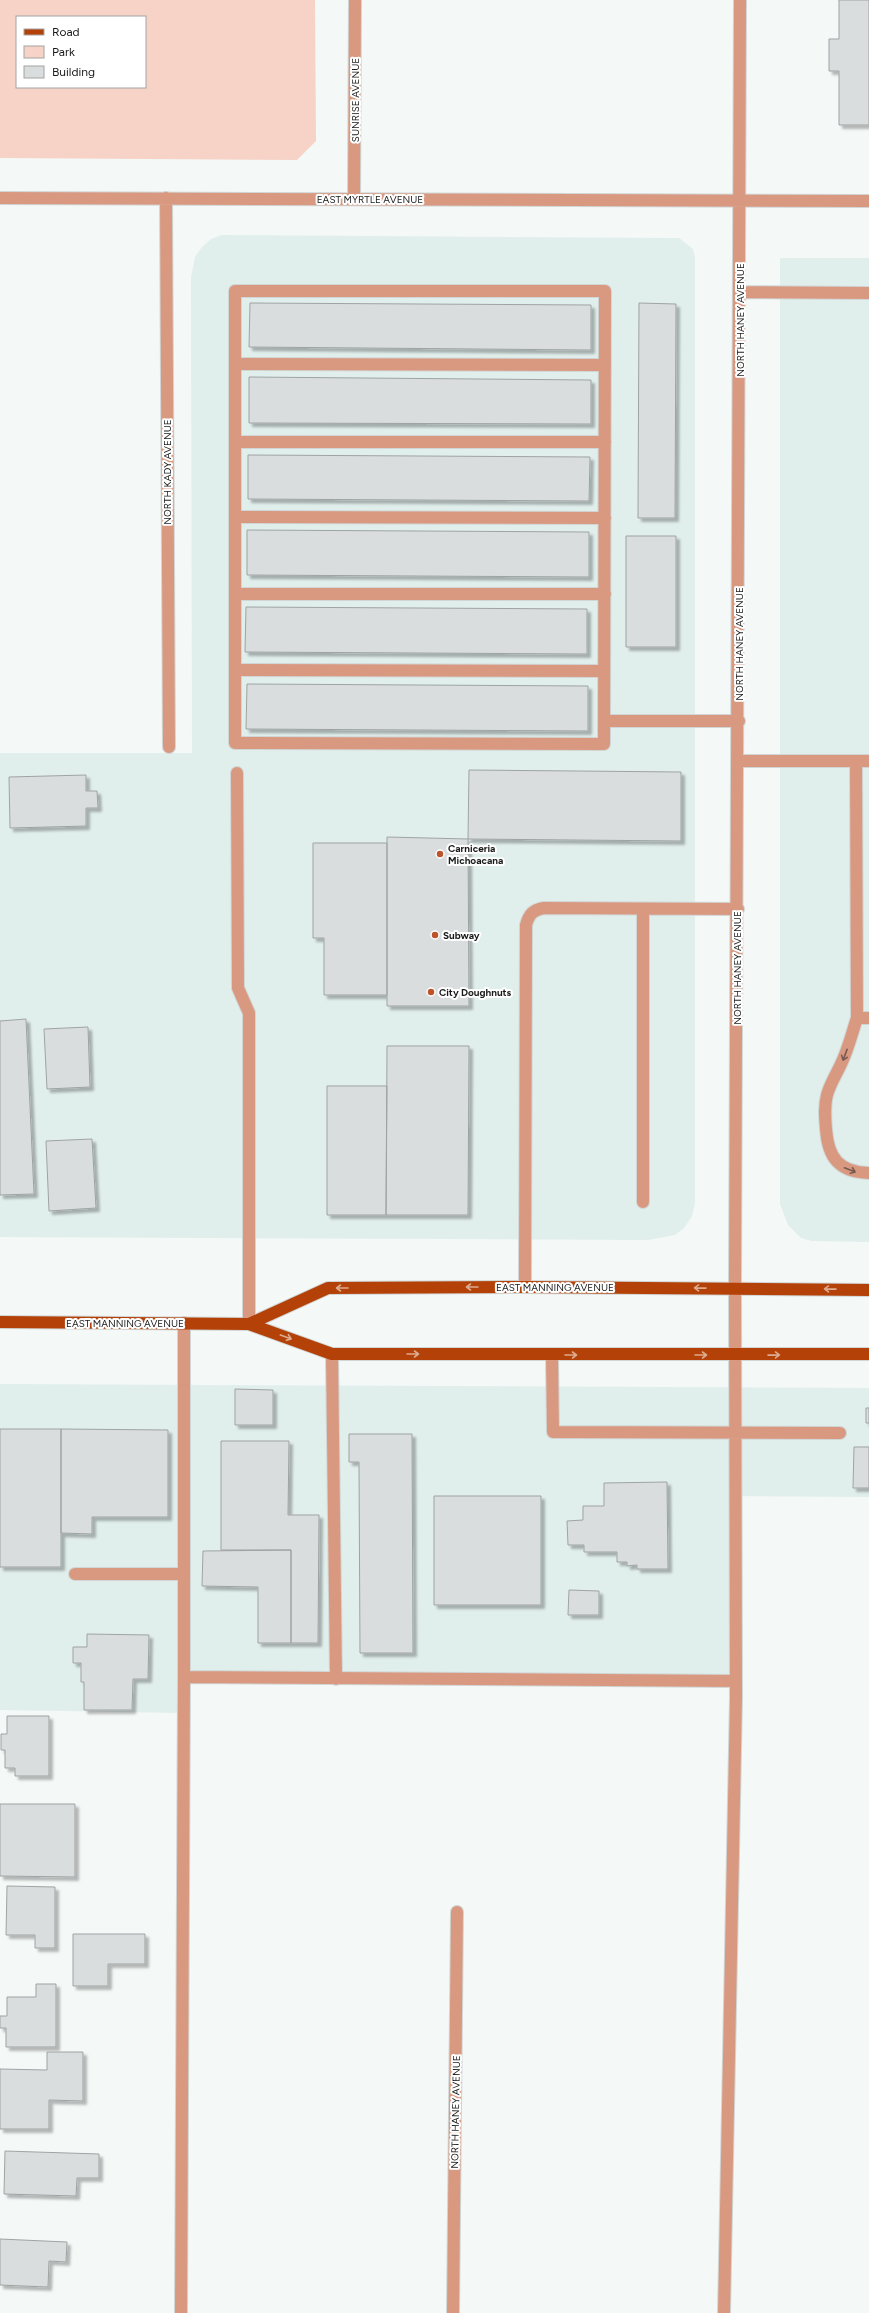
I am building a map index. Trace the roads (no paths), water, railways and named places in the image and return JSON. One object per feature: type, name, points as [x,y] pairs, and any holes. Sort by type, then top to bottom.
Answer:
[{"type":"main road","name":"EAST MANNING AVENUE","points":[[250,1324],[328,1288],[525,1287],[869,1290]]},
{"type":"main road","name":"EAST MANNING AVENUE","points":[[0,1322],[250,1324],[332,1354],[869,1354]]},
{"type":"street","name":"SUNRISE AVENUE","points":[[354,199],[355,0]]},
{"type":"street","name":"NORTH HANEY AVENUE","points":[[724,2313],[736,1681],[735,1288],[739,761],[740,0]]},
{"type":"street","name":"EAST MYRTLE AVENUE","points":[[0,198],[869,201]]},
{"type":"street","name":"NORTH KADY AVENUE","points":[[166,198],[169,747]]},
{"type":"street","points":[[235,291],[605,291],[605,365],[604,744],[234,743],[235,291]]},
{"type":"street","points":[[740,292],[869,293]]},
{"type":"street","points":[[235,364],[605,365]]},
{"type":"street","points":[[234,442],[604,442]]},
{"type":"street","points":[[235,517],[604,518]]},
{"type":"street","points":[[235,594],[604,594]]},
{"type":"street","points":[[234,670],[604,671]]},
{"type":"street","points":[[604,721],[739,721]]},
{"type":"street","points":[[739,761],[869,761]]},
{"type":"street","points":[[856,762],[863,1018],[827,1094],[824,1107],[826,1139],[830,1153],[836,1162],[855,1172],[869,1173]]},
{"type":"street","points":[[238,773],[238,988],[249,1013],[250,1324]]},
{"type":"street","points":[[525,1287],[526,925],[529,916],[535,910],[544,908],[738,909]]},
{"type":"street","points":[[643,909],[643,1202]]},
{"type":"street","points":[[181,2313],[184,1323]]},
{"type":"street","points":[[332,1354],[336,1679]]},
{"type":"street","points":[[552,1355],[553,1432],[840,1433]]},
{"type":"street","points":[[75,1574],[184,1574]]},
{"type":"street","points":[[184,1678],[736,1681]]},
{"type":"street","name":"NORTH HANEY AVENUE","points":[[453,2313],[457,1912]]},
{"type":"place","name":"Carniceria Michoacana","points":[[440,854]]},
{"type":"place","name":"Subway","points":[[435,935]]},
{"type":"place","name":"City Doughnuts","points":[[431,992]]}]
